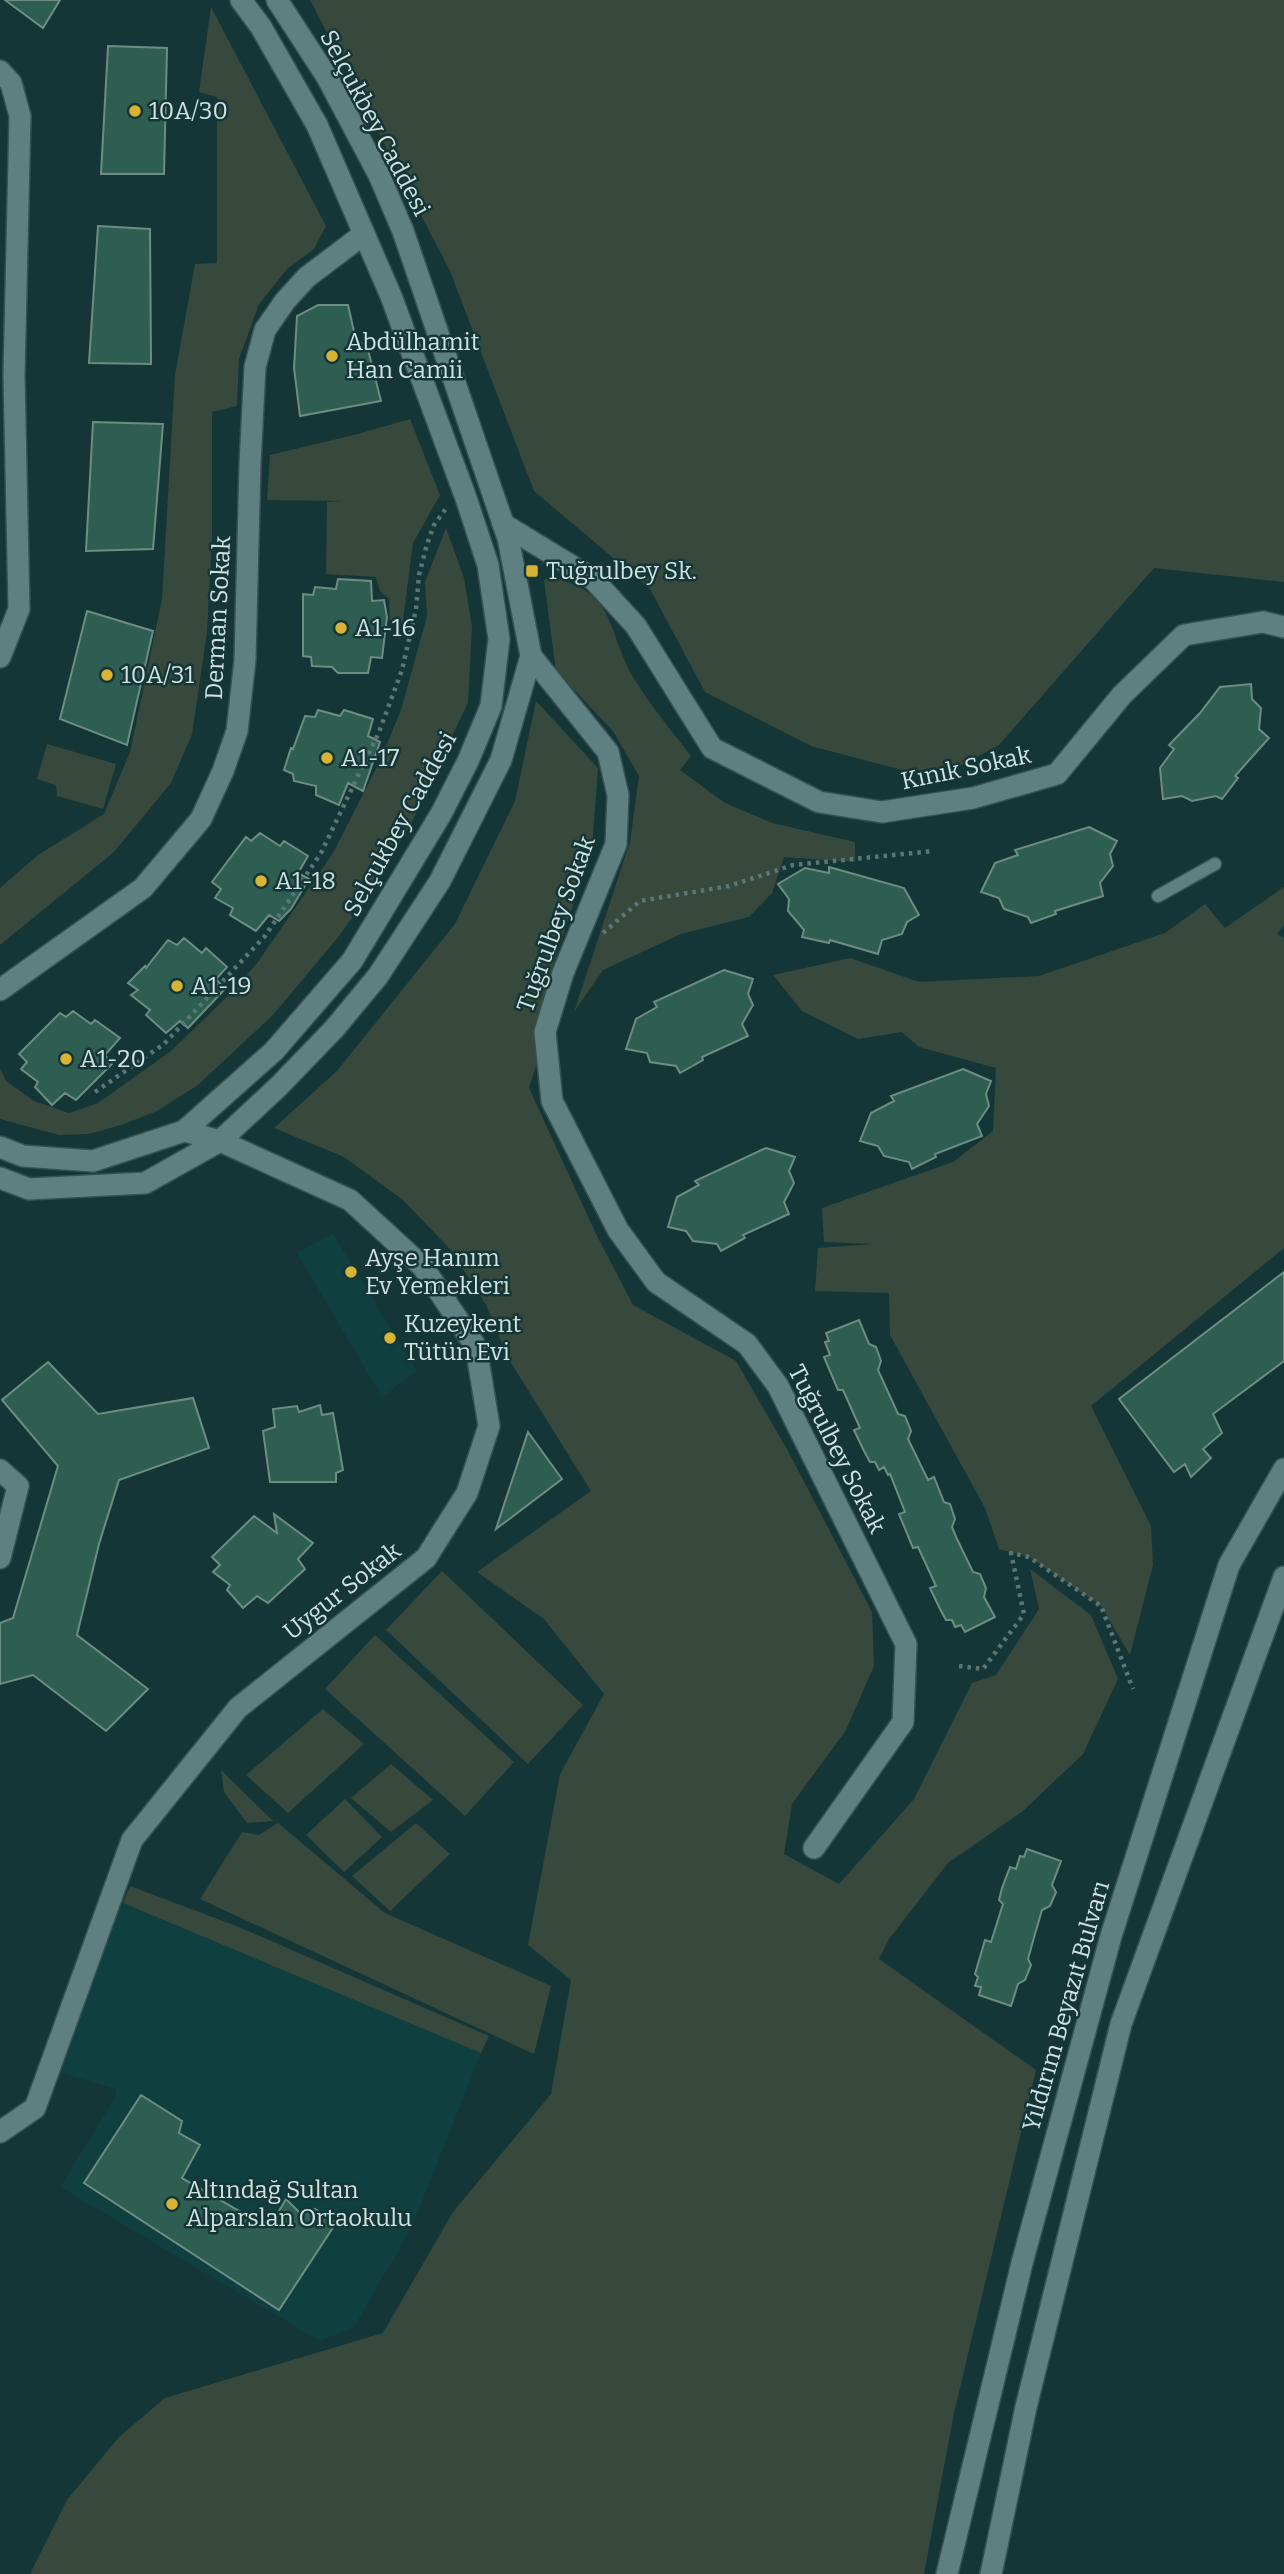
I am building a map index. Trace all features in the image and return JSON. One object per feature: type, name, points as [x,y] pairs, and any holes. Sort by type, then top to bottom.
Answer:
[{"type":"street","name":"Selçukbey Caddesi","points":[[0,1147],[23,1156],[93,1161],[184,1132],[274,1051],[352,961],[441,814],[468,761],[491,706],[499,639],[488,565],[465,496],[391,296],[317,125],[261,27],[241,0]]},
{"type":"street","name":"Selçukbey Caddesi","points":[[0,1178],[29,1189],[145,1183],[220,1140],[279,1086],[334,1029],[378,976],[440,881],[501,760],[531,656],[503,524],[394,209],[327,77],[277,0]]},
{"type":"street","points":[[0,71],[11,83],[20,116],[14,375],[19,609],[0,657]]},
{"type":"street","name":"Derman Sokak","points":[[0,990],[143,888],[201,819],[223,771],[237,731],[245,660],[255,368],[265,330],[285,301],[307,277],[364,234]]},
{"type":"street","points":[[465,496],[491,489]]},
{"type":"street","name":"Kınık Sokak","points":[[503,524],[593,579],[636,626],[712,748],[819,802],[882,812],[973,799],[1057,774],[1122,695],[1184,635],[1263,622],[1284,627]]},
{"type":"street","name":"Tuğrulbey Sokak","points":[[531,656],[608,752],[618,795],[616,844],[563,973],[545,1032],[552,1101],[618,1230],[656,1282],[747,1343],[778,1386],[906,1644],[903,1722],[814,1847]]},
{"type":"street","name":"Uygur Sokak","points":[[0,2132],[35,2108],[132,1840],[237,1707],[426,1558],[467,1493],[489,1426],[476,1347],[423,1267],[351,1200],[220,1140],[184,1132]]},
{"type":"street","name":"Yıldırım Beyazıt Bulvarı","points":[[947,2574],[1022,2263],[1111,1936],[1229,1565],[1284,1469]]},
{"type":"street","points":[[0,1470],[18,1486],[0,1558]]},
{"type":"street","points":[[991,2574],[1026,2407],[1121,2024],[1284,1577]]},
{"type":"lane","points":[[1158,896],[1215,864]]},
{"type":"path","points":[[94,1092],[164,1044],[265,936],[321,853],[379,732],[402,670],[416,609],[419,575],[434,525],[444,509],[465,496]]},
{"type":"path","points":[[599,936],[640,901],[729,887],[793,865],[934,851]]},
{"type":"path","points":[[959,1665],[983,1669],[1024,1614],[1011,1553],[1029,1556],[1101,1606],[1133,1689]]},
{"type":"shaded area","points":[[310,0],[1284,0],[1284,582],[1154,568],[999,745],[936,779],[811,746],[705,692],[650,589],[534,491],[450,271]]},
{"type":"shaded area","points":[[211,7],[326,226],[314,249],[287,269],[259,304],[239,359],[237,406],[212,412],[212,536],[207,632],[192,734],[171,783],[114,852],[0,945],[0,888],[38,855],[104,814],[130,752],[162,599],[175,375],[195,264],[217,263],[217,97],[199,92]]},
{"type":"shaded area","points":[[410,419],[440,495],[413,543],[402,627],[390,625],[389,599],[380,591],[376,577],[326,574],[327,502],[342,501],[267,500],[270,455]]},
{"type":"shaded area","points":[[446,528],[464,578],[472,627],[468,702],[411,824],[373,888],[339,936],[273,1015],[198,1085],[157,1111],[89,1134],[59,1135],[0,1119],[0,1068],[6,1081],[34,1101],[69,1113],[98,1103],[171,1051],[227,997],[258,962],[333,853],[380,761],[401,710],[427,616],[425,582]]},
{"type":"shaded area","points":[[552,577],[573,584],[588,593],[607,615],[633,677],[691,756],[680,770],[725,803],[772,823],[855,842],[855,862],[784,857],[772,893],[749,917],[681,934],[603,970],[574,1012],[630,842],[639,776],[613,731],[556,671],[544,580]]},
{"type":"shaded area","points":[[536,701],[598,768],[592,848],[552,969],[568,962],[529,1088],[596,1234],[633,1305],[736,1361],[788,1451],[872,1612],[874,1666],[846,1730],[792,1804],[784,1854],[839,1884],[914,1799],[972,1683],[996,1675],[1039,1609],[1030,1569],[1091,1615],[1118,1679],[1083,1754],[1023,1811],[948,1863],[889,1939],[879,1959],[1036,2070],[954,2413],[924,2574],[30,2574],[67,2500],[119,2437],[165,2398],[383,2333],[453,2212],[551,2094],[571,1980],[528,1945],[560,1774],[604,1694],[544,1619],[477,1572],[591,1491],[508,1358],[486,1305],[451,1250],[403,1200],[344,1157],[274,1128],[337,1071],[455,924],[515,801]]},
{"type":"shaded area","points":[[47,744],[116,764],[103,809],[57,796],[56,785],[37,779]]},
{"type":"shaded area","points":[[1284,887],[1284,925],[1277,934],[1284,938],[1284,1248],[1091,1406],[1151,1526],[1153,1565],[1130,1655],[1101,1606],[1029,1557],[999,1549],[985,1508],[890,1335],[889,1293],[815,1291],[818,1248],[873,1244],[824,1242],[822,1208],[953,1162],[993,1131],[996,1068],[919,1047],[902,1032],[858,1039],[802,1011],[773,975],[850,958],[919,982],[1039,976],[1165,933],[1205,904],[1225,928]]},
{"type":"shaded area","points":[[333,1234],[417,1371],[382,1397],[297,1253]]},
{"type":"shaded area","points":[[442,1571],[583,1705],[528,1764],[386,1630]]},
{"type":"shaded area","points":[[375,1635],[514,1762],[465,1816],[325,1689]]},
{"type":"shaded area","points":[[323,1709],[364,1744],[288,1813],[246,1775]]},
{"type":"shaded area","points":[[391,1764],[433,1800],[391,1832],[351,1798]]},
{"type":"shaded area","points":[[221,1770],[273,1821],[247,1823],[224,1792]]},
{"type":"shaded area","points":[[345,1799],[382,1837],[344,1872],[306,1835]]},
{"type":"shaded area","points":[[278,1823],[385,1913],[551,1986],[534,2054],[200,1899],[242,1832],[259,1835]]},
{"type":"shaded area","points":[[416,1823],[450,1854],[390,1911],[352,1876]]},
{"type":"shaded area","points":[[130,1886],[239,1927],[489,2036],[481,2053],[123,1903]]},
{"type":"shaded area","points":[[123,1903],[481,2053],[411,2229],[354,2327],[320,2341],[60,2187],[116,2096],[115,2089],[59,2072],[111,1925]]},
{"type":"building","points":[[5,0],[60,0],[43,28]]},
{"type":"building","name":"10A/30","points":[[108,46],[167,48],[164,174],[101,174]]},
{"type":"building","points":[[98,226],[150,229],[151,364],[89,363]]},
{"type":"building","name":"Abdülhamit Han Camii","points":[[318,305],[348,305],[357,345],[366,342],[381,401],[300,416],[294,368],[297,316]]},
{"type":"building","points":[[93,422],[163,424],[153,549],[86,551]]},
{"type":"building","name":"A1-16","points":[[338,579],[371,581],[372,601],[384,600],[387,617],[382,658],[371,657],[368,673],[338,673],[332,667],[312,666],[311,657],[303,656],[303,594],[313,595],[315,587],[336,589]]},
{"type":"building","name":"10A/31","points":[[87,611],[153,631],[127,745],[60,719]]},
{"type":"building","points":[[1251,684],[1252,699],[1261,708],[1259,729],[1269,738],[1235,776],[1238,778],[1222,799],[1216,796],[1192,801],[1182,796],[1163,799],[1160,768],[1174,749],[1169,745],[1200,713],[1220,687]]},
{"type":"building","name":"A1-17","points":[[318,710],[340,716],[344,710],[373,719],[368,736],[380,742],[363,791],[348,783],[339,805],[316,795],[316,786],[294,781],[293,774],[284,770],[305,716],[315,717]]},
{"type":"building","points":[[1089,827],[1117,841],[1110,854],[1113,866],[1100,883],[1103,896],[1055,911],[1056,914],[1031,923],[1028,917],[1004,909],[999,898],[981,892],[995,863],[1018,855],[1015,850]]},
{"type":"building","name":"A1-18","points":[[260,833],[280,846],[284,841],[308,856],[298,873],[309,879],[291,909],[279,921],[269,915],[256,931],[230,915],[233,908],[215,898],[221,889],[212,882],[246,837],[251,841]]},
{"type":"building","points":[[829,867],[904,888],[919,915],[907,922],[902,934],[882,940],[878,954],[830,940],[829,943],[802,937],[804,930],[788,911],[789,899],[778,884],[805,868],[829,873]]},
{"type":"building","name":"A1-19","points":[[184,938],[202,953],[206,948],[227,967],[216,979],[225,989],[188,1028],[180,1021],[166,1033],[146,1015],[150,1010],[131,995],[138,990],[128,983],[145,966],[146,968],[168,940],[177,945]]},
{"type":"building","points":[[724,970],[753,979],[748,994],[753,1005],[742,1024],[748,1036],[702,1057],[703,1060],[680,1073],[676,1066],[650,1062],[647,1053],[626,1049],[636,1019],[657,1007],[654,1002]]},
{"type":"building","name":"A1-20","points":[[73,1011],[91,1024],[95,1020],[120,1038],[105,1055],[112,1064],[76,1100],[65,1093],[52,1105],[35,1087],[38,1082],[21,1069],[27,1062],[19,1054],[60,1013],[66,1017]]},
{"type":"building","points":[[963,1069],[991,1081],[986,1094],[989,1106],[977,1124],[982,1136],[935,1154],[936,1157],[912,1169],[909,1162],[884,1156],[878,1146],[860,1141],[871,1113],[894,1101],[891,1096]]},
{"type":"building","points":[[766,1148],[795,1157],[789,1171],[794,1183],[784,1202],[789,1214],[743,1235],[745,1238],[721,1251],[717,1244],[693,1241],[686,1231],[668,1227],[677,1197],[699,1185],[695,1181]]},
{"type":"building","points":[[1284,1272],[1284,1361],[1213,1414],[1222,1433],[1203,1449],[1211,1458],[1191,1477],[1185,1464],[1174,1472],[1119,1399]]},
{"type":"building","points":[[859,1320],[869,1344],[876,1347],[881,1361],[878,1370],[898,1414],[905,1416],[911,1431],[908,1439],[928,1480],[934,1477],[944,1502],[950,1504],[955,1519],[952,1527],[957,1539],[973,1572],[980,1574],[986,1588],[984,1597],[995,1617],[965,1632],[961,1625],[955,1627],[952,1620],[946,1620],[940,1609],[930,1588],[936,1586],[918,1547],[913,1548],[899,1514],[905,1512],[890,1474],[888,1475],[884,1467],[879,1470],[875,1462],[870,1462],[854,1430],[860,1428],[843,1390],[838,1390],[824,1357],[830,1355],[825,1342],[829,1341],[826,1333]]},
{"type":"building","points":[[48,1362],[98,1414],[193,1398],[209,1448],[119,1480],[99,1544],[77,1635],[148,1689],[106,1731],[33,1675],[0,1684],[0,1623],[13,1618],[58,1466],[2,1400]]},
{"type":"building","points":[[320,1405],[322,1415],[333,1413],[343,1470],[336,1473],[336,1482],[270,1482],[263,1431],[275,1427],[273,1409],[297,1406],[299,1412]]},
{"type":"building","points":[[528,1432],[562,1479],[496,1529]]},
{"type":"building","points":[[274,1514],[313,1543],[298,1559],[305,1569],[268,1603],[257,1596],[243,1608],[227,1590],[230,1585],[213,1572],[220,1565],[212,1557],[254,1516],[277,1533]]},
{"type":"building","points":[[1027,1849],[1061,1861],[1052,1885],[1056,1892],[1050,1906],[1042,1910],[1035,1934],[1028,1959],[1031,1965],[1025,1980],[1018,1984],[1011,2006],[979,1995],[981,1987],[975,1986],[978,1977],[975,1974],[985,1940],[991,1942],[1003,1904],[999,1900],[1002,1888],[1010,1867],[1016,1869],[1020,1856],[1024,1857]]},
{"type":"building","name":"Altındağ Sultan Alparslan Ortaokulu","points":[[141,2095],[182,2121],[179,2133],[200,2145],[182,2178],[269,2228],[286,2199],[302,2215],[315,2209],[336,2223],[279,2310],[84,2183]]},
{"type":"place","name":"10A/30","points":[[135,111]]},
{"type":"place","name":"Abdülhamit Han Camii","points":[[332,356]]},
{"type":"place","name":"Tuğrulbey Sk.","points":[[532,571]]},
{"type":"place","name":"A1-16","points":[[341,628]]},
{"type":"place","name":"10A/31","points":[[107,675]]},
{"type":"place","name":"A1-17","points":[[327,758]]},
{"type":"place","name":"A1-18","points":[[261,881]]},
{"type":"place","name":"A1-19","points":[[177,986]]},
{"type":"place","name":"A1-20","points":[[66,1059]]},
{"type":"place","name":"Ayşe Hanım Ev Yemekleri","points":[[351,1272]]},
{"type":"place","name":"Kuzeykent Tütün Evi","points":[[390,1338]]},
{"type":"place","name":"Altındağ Sultan Alparslan Ortaokulu","points":[[172,2204]]}]
